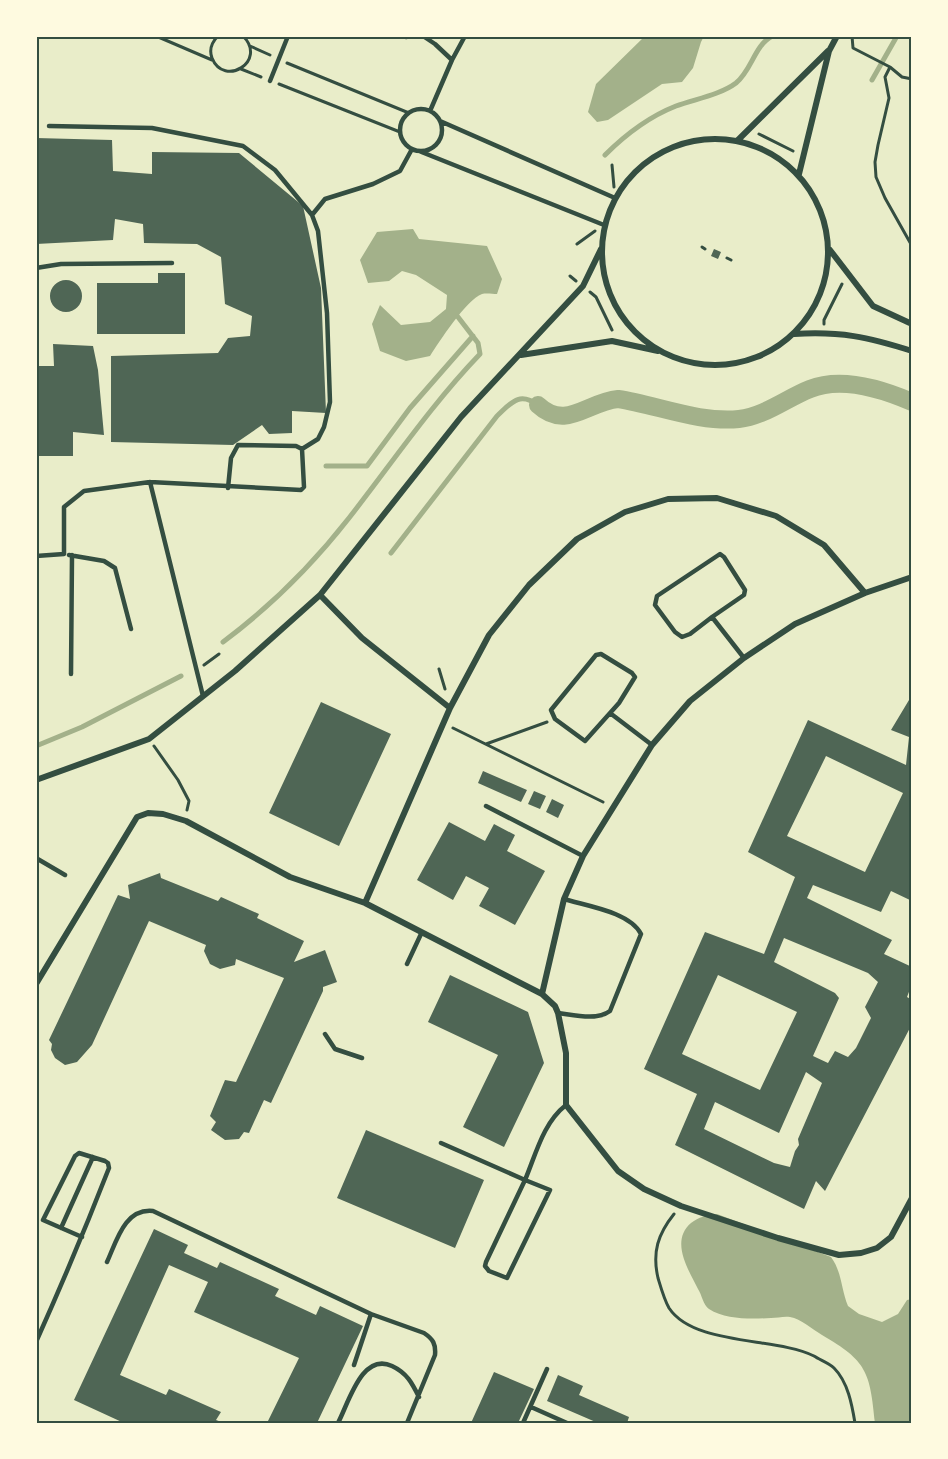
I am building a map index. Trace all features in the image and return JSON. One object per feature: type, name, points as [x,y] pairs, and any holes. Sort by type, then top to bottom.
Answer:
[{"type":"street","points":[[799,174],[829,51],[837,36]]},
{"type":"street","points":[[738,140],[829,51]]},
{"type":"street","points":[[520,356],[612,341],[663,352],[689,362],[717,365],[745,362],[771,351],[794,334],[814,310],[826,281],[830,250],[822,209],[799,174],[771,153],[738,140],[709,138],[681,143],[654,156],[632,174],[615,198],[604,225],[601,249],[603,274],[616,308],[639,337],[663,352]]},
{"type":"street","points":[[36,780],[149,739],[235,671],[320,595],[461,417],[583,286],[601,249]]},
{"type":"street","points":[[830,250],[873,306],[912,324]]},
{"type":"street","points":[[794,334],[824,332],[870,338],[912,351]]},
{"type":"street","points":[[365,903],[443,723],[489,635],[529,585],[577,539],[625,512],[668,498],[717,498],[776,516],[824,545],[865,593]]},
{"type":"street","points":[[542,994],[564,898],[583,856],[652,745],[690,701],[744,658],[795,624],[865,593],[912,577]]},
{"type":"street","points":[[320,595],[362,638],[450,708]]},
{"type":"street","points":[[36,984],[137,817],[148,813],[163,814],[186,821],[290,877],[365,903],[421,934],[542,994],[555,1006],[558,1013],[566,1053],[566,1105],[618,1171],[644,1189],[681,1206],[778,1238],[839,1255],[861,1253],[877,1248],[891,1237],[912,1198]]},
{"type":"lane","points":[[270,81],[288,36]]},
{"type":"lane","points":[[423,36],[452,60]]},
{"type":"lane","points":[[430,111],[465,36]]},
{"type":"lane","points":[[604,225],[412,149],[406,145],[400,132],[400,125],[409,113],[416,110],[430,111],[440,121],[615,198]]},
{"type":"lane","points":[[419,151],[433,147],[438,142],[441,136],[440,121]]},
{"type":"lane","points":[[49,126],[152,128],[243,146],[275,170],[312,215],[318,231],[327,313],[330,402],[324,427],[318,439],[302,449]]},
{"type":"lane","points":[[312,215],[325,200],[373,184],[400,171],[412,149]]},
{"type":"lane","points":[[36,268],[61,264],[172,263]]},
{"type":"lane","points":[[228,488],[231,458],[238,445],[296,446],[302,449]]},
{"type":"lane","points":[[64,554],[64,507],[84,490],[150,482],[228,488],[301,490],[304,487],[302,449]]},
{"type":"lane","points":[[150,482],[203,696]]},
{"type":"lane","points":[[720,554],[745,590],[744,595],[712,617],[690,634],[682,636],[675,632],[655,605],[655,601],[657,596],[720,554]]},
{"type":"lane","points":[[71,674],[72,555]]},
{"type":"lane","points":[[36,556],[72,555],[104,561],[115,568],[131,628]]},
{"type":"lane","points":[[712,617],[744,658]]},
{"type":"lane","points":[[602,654],[635,677],[627,693],[610,713],[585,741],[555,719],[552,710],[596,656],[602,654]]},
{"type":"lane","points":[[610,713],[652,745]]},
{"type":"lane","points":[[486,806],[583,856]]},
{"type":"lane","points":[[36,858],[65,875]]},
{"type":"lane","points":[[558,1013],[593,1017],[610,1011],[641,934],[637,926],[626,918],[564,898]]},
{"type":"lane","points":[[407,964],[421,934]]},
{"type":"lane","points":[[325,1034],[334,1049],[362,1059]]},
{"type":"lane","points":[[441,1143],[525,1180],[550,1190],[507,1278],[489,1271],[485,1266],[486,1262],[525,1180],[546,1128],[555,1114],[566,1105]]},
{"type":"lane","points":[[36,1342],[82,1237],[109,1168],[105,1161],[79,1154],[75,1156],[43,1220],[82,1237]]},
{"type":"lane","points":[[61,1228],[93,1157]]},
{"type":"lane","points":[[107,1262],[130,1218],[144,1210],[153,1211],[371,1314],[424,1333],[436,1345],[435,1354],[407,1423]]},
{"type":"lane","points":[[354,1365],[371,1314]]},
{"type":"lane","points":[[338,1423],[366,1369],[379,1362],[388,1364],[406,1374],[419,1396]]},
{"type":"lane","points":[[523,1423],[547,1369]]},
{"type":"lane","points":[[531,1407],[567,1423]]},
{"type":"path","points":[[156,36],[212,60],[221,69],[235,71],[241,69],[249,59],[250,46]]},
{"type":"path","points":[[212,60],[211,47],[218,36]]},
{"type":"path","points":[[243,36],[250,46],[278,59],[409,113]]},
{"type":"path","points":[[852,36],[853,48],[890,67],[902,77],[912,79]]},
{"type":"path","points":[[890,67],[885,76],[889,98],[878,145],[876,177],[912,246]]},
{"type":"path","points":[[241,69],[400,132]]},
{"type":"path","points":[[753,126],[760,134],[789,151],[804,153]]},
{"type":"path","points":[[612,165],[615,198]]},
{"type":"path","points":[[577,244],[604,225]]},
{"type":"path","points":[[570,276],[596,297],[612,329],[612,341]]},
{"type":"path","points":[[824,332],[824,320],[839,286],[851,278]]},
{"type":"path","points":[[486,744],[555,719]]},
{"type":"path","points":[[443,723],[612,807]]},
{"type":"path","points":[[149,739],[178,780],[189,801],[186,821]]},
{"type":"path","points":[[681,1206],[658,1237],[656,1267],[670,1309],[681,1319],[705,1332],[736,1340],[801,1350],[834,1367],[844,1383],[855,1423]]},
{"type":"shaded area","points":[[645,36],[704,36],[693,68],[682,82],[662,84],[608,120],[597,122],[588,112],[596,84]]},
{"type":"shaded area","points":[[413,229],[419,239],[487,246],[502,279],[497,294],[482,294],[468,304],[430,356],[406,361],[380,351],[372,324],[380,305],[401,325],[430,322],[446,309],[447,295],[416,275],[402,271],[389,281],[368,283],[360,260],[377,232]]},
{"type":"shaded area","points":[[717,1214],[831,1257],[848,1306],[859,1314],[882,1322],[898,1314],[907,1300],[912,1299],[912,1423],[875,1423],[871,1391],[864,1370],[849,1353],[802,1322],[788,1317],[756,1319],[731,1317],[716,1313],[707,1307],[686,1264],[681,1247],[685,1230],[691,1223]]},
{"type":"building","points":[[36,138],[112,140],[113,171],[152,174],[152,152],[239,153],[303,206],[321,288],[326,413],[292,411],[292,433],[269,434],[262,425],[233,445],[111,442],[111,356],[218,353],[228,338],[250,336],[252,316],[225,304],[221,257],[197,244],[144,243],[143,224],[115,219],[113,240],[36,244]]},
{"type":"building","points":[[714,249],[721,252],[718,259],[711,256]]},
{"type":"building","points":[[158,273],[185,273],[185,334],[97,334],[97,283],[158,283]]},
{"type":"building","points":[[66,280],[77,285],[82,296],[77,307],[66,312],[55,307],[50,296],[55,285]]},
{"type":"building","points":[[53,344],[93,346],[98,370],[104,435],[73,432],[73,456],[36,456],[36,366],[54,366]]},
{"type":"building","points":[[909,700],[912,701],[912,901],[891,891],[881,912],[813,885],[807,898],[892,940],[884,954],[912,967],[912,984],[907,997],[912,1000],[912,1024],[825,1191],[816,1181],[804,1209],[675,1145],[697,1094],[644,1069],[705,932],[764,954],[795,877],[748,852],[808,720],[906,765],[909,737],[891,730]],"holes":[[[826,756],[903,793],[865,872],[787,836]],[[784,938],[868,973],[878,982],[865,1007],[871,1018],[856,1048],[848,1057],[835,1051],[828,1063],[813,1056],[839,998],[835,993],[774,962]],[[718,975],[797,1012],[760,1090],[682,1054]],[[806,1072],[822,1083],[798,1139],[799,1145],[790,1167],[774,1163],[704,1129],[715,1102],[779,1133]]]},
{"type":"building","points":[[321,702],[391,734],[339,846],[269,813]]},
{"type":"building","points":[[483,771],[527,790],[521,802],[478,783]]},
{"type":"building","points":[[534,791],[546,796],[540,809],[528,804]]},
{"type":"building","points":[[552,799],[564,805],[558,818],[546,812]]},
{"type":"building","points":[[449,822],[485,841],[494,824],[515,835],[507,851],[545,871],[515,925],[479,906],[489,888],[466,876],[453,900],[417,880]]},
{"type":"building","points":[[160,873],[161,878],[218,901],[221,897],[259,914],[257,918],[304,941],[294,962],[325,950],[337,982],[323,987],[271,1103],[264,1100],[249,1133],[244,1132],[239,1139],[225,1140],[211,1130],[216,1122],[210,1116],[225,1080],[236,1082],[284,978],[236,959],[235,965],[220,969],[210,964],[204,951],[206,945],[149,921],[92,1045],[77,1062],[65,1065],[55,1058],[51,1050],[52,1044],[49,1040],[118,895],[130,899],[128,885]]},
{"type":"building","points":[[450,975],[528,1012],[544,1063],[504,1147],[463,1127],[498,1055],[428,1022]]},
{"type":"building","points":[[366,1130],[484,1180],[455,1248],[337,1198]]},
{"type":"building","points":[[154,1229],[188,1245],[184,1253],[217,1268],[220,1262],[279,1289],[275,1296],[316,1315],[320,1306],[363,1326],[317,1423],[267,1423],[299,1358],[194,1312],[208,1282],[169,1265],[120,1375],[166,1395],[169,1389],[221,1412],[216,1420],[224,1423],[124,1423],[74,1400]]},
{"type":"building","points":[[494,1372],[534,1389],[518,1423],[471,1423]]},
{"type":"building","points":[[558,1375],[583,1386],[579,1395],[629,1417],[627,1423],[598,1423],[547,1401]]},
{"type":"waterway","points":[[605,155],[629,133],[656,115],[723,91],[736,83],[746,72],[761,46],[772,36]]},
{"type":"waterway","points":[[872,80],[897,36]]},
{"type":"waterway","points":[[223,642],[274,600],[321,552],[428,414],[480,354],[478,343],[458,317]]},
{"type":"waterway","points":[[326,466],[367,466],[410,408],[473,336]]},
{"type":"waterway","points":[[538,405],[548,412],[567,415],[618,399],[693,416],[724,420],[739,419],[767,411],[810,389],[835,384],[875,389],[912,402]]},
{"type":"waterway","points":[[391,553],[497,416],[516,400],[526,399],[538,405]]},
{"type":"waterway","points":[[36,746],[82,727],[181,676]]}]
